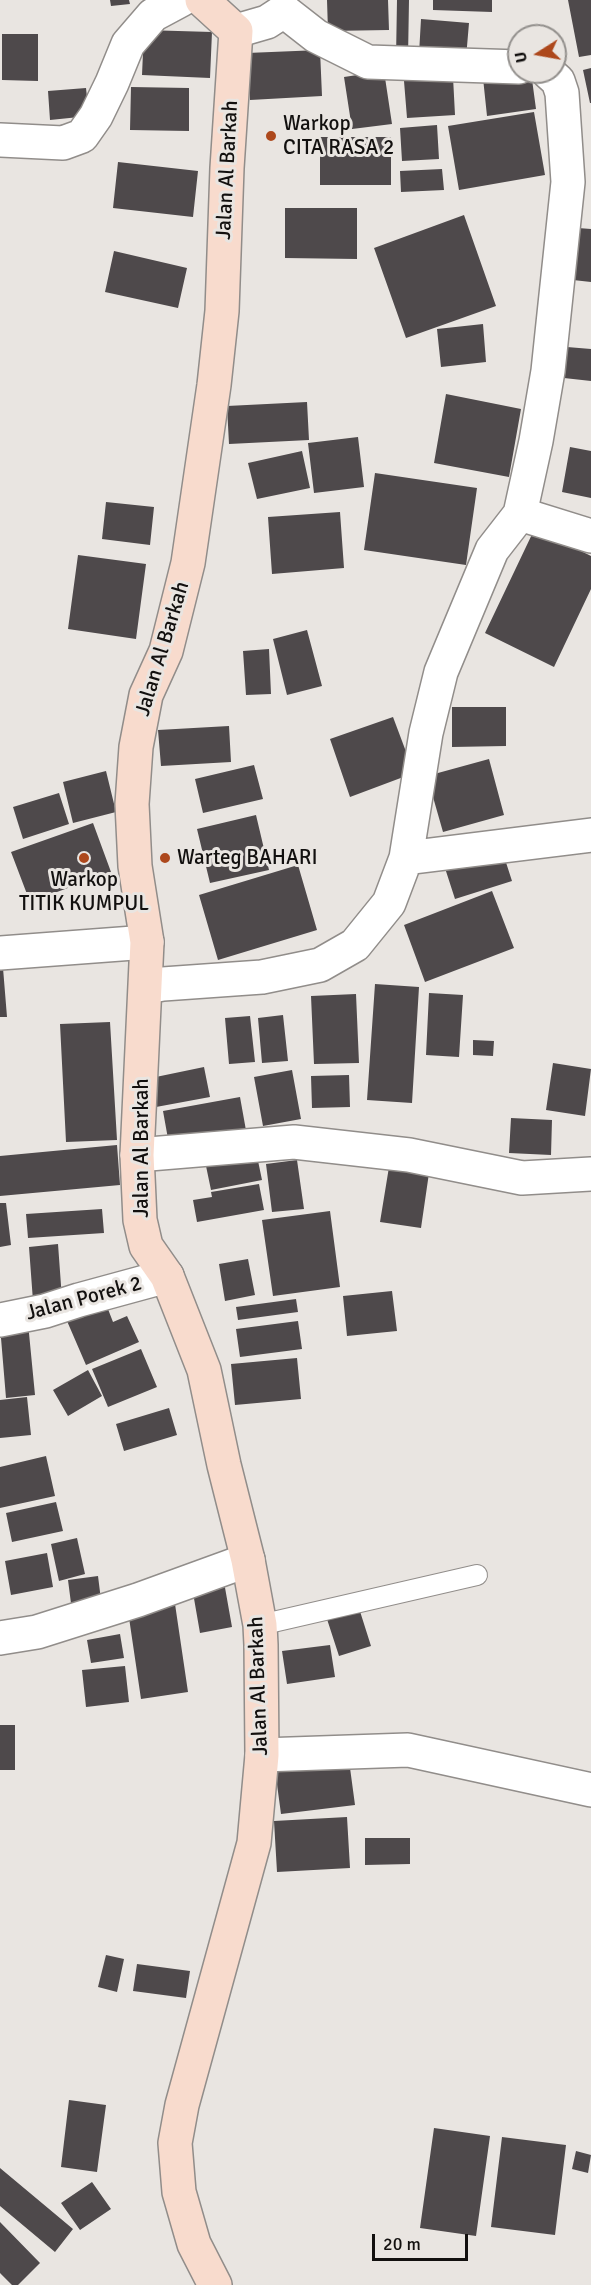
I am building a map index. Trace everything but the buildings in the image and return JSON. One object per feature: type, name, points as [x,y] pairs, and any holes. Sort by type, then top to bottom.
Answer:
[{"type":"street","points":[[0,140],[63,143],[82,136],[104,100],[128,44],[153,15],[181,0]]},
{"type":"street","points":[[202,0],[236,31],[267,22],[284,6],[316,36],[368,62],[507,67]]},
{"type":"street","name":"Jalan Al Barkah","points":[[215,2285],[194,2244],[179,2192],[175,2143],[182,2105],[254,1843],[262,1755],[260,1625],[248,1560],[224,1465],[204,1370],[167,1276],[146,1246],[140,1220],[137,1155],[147,942],[135,866],[132,804],[136,747],[146,695],[166,651],[178,609],[203,468],[222,311],[227,168],[236,31]]},
{"type":"street","points":[[146,987],[262,977],[320,965],[355,945],[388,903],[406,858],[426,733],[441,672],[492,550],[520,514],[536,441],[580,181],[559,84]]},
{"type":"street","points":[[520,514],[591,536]]},
{"type":"street","points":[[406,858],[591,835]]},
{"type":"street","points":[[0,953],[147,942]]},
{"type":"street","points":[[137,1155],[294,1142],[409,1155],[522,1178],[591,1173]]},
{"type":"street","name":"Jalan Porek 2","points":[[0,1320],[45,1311],[167,1276]]},
{"type":"street","points":[[0,1638],[37,1632],[248,1560]]},
{"type":"street","points":[[262,1755],[408,1750],[591,1790]]},
{"type":"lane","points":[[260,1625],[477,1575]]},
{"type":"place","name":"Warkop CITA RASA 2","points":[[271,136]]},
{"type":"place","name":"Warkop TITIK KUMPUL","points":[[84,858]]},
{"type":"place","name":"Warteg BAHARI","points":[[165,858]]}]
